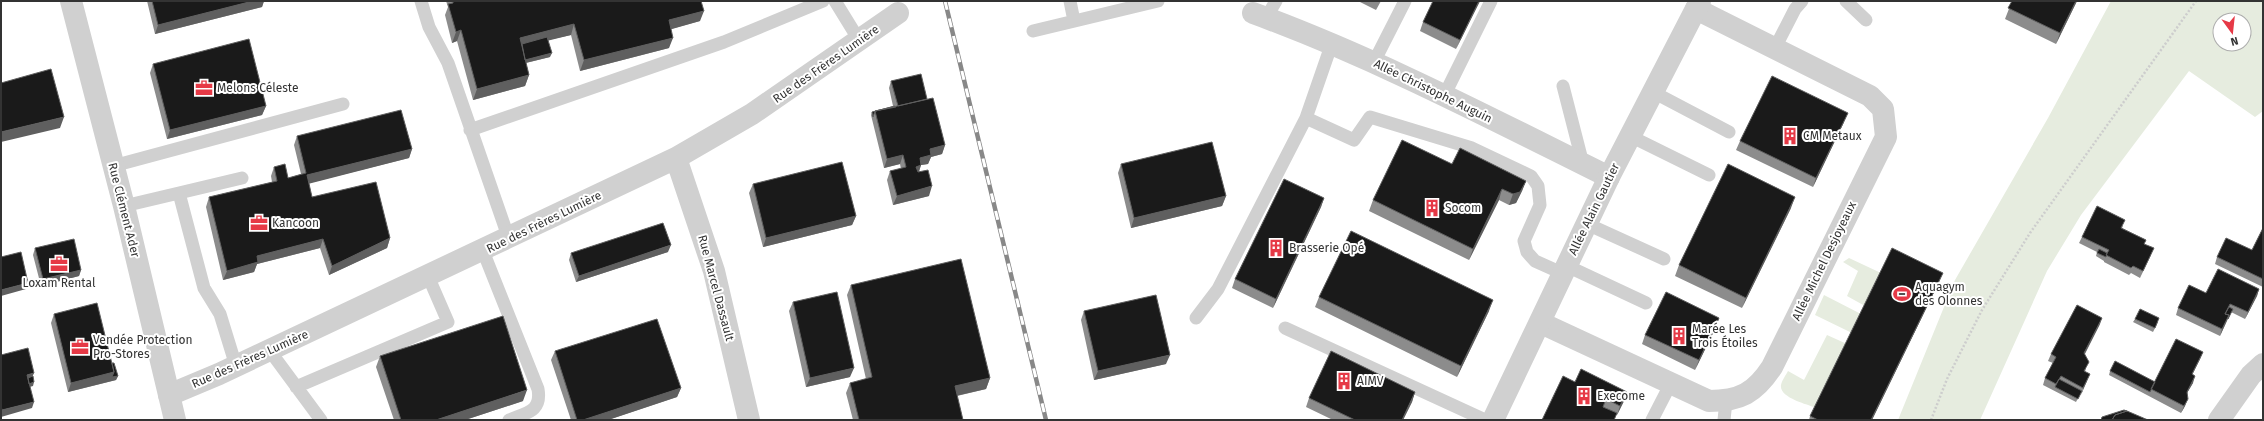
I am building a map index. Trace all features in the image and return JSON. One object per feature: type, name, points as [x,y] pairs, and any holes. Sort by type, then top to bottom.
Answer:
[{"type":"street","name":"Rue Clément Ader","points":[[71,1],[124,206],[169,395],[170,418]]},
{"type":"street","name":"Allée Michel Desjoyeaux","points":[[1540,323],[1671,383],[1725,410],[1751,393],[1763,381],[1772,367],[1886,137],[1883,109],[1870,96],[1775,48],[1698,5]]},
{"type":"street","name":"Allée Alain Gautier","points":[[1493,420],[1609,177],[1698,5]]},
{"type":"street","name":"Allée Christophe Auguin","points":[[1260,8],[1609,177]]},
{"type":"street","name":"Rue des Frères Lumière","points":[[169,395],[270,351],[509,239],[676,158],[752,114],[898,13]]},
{"type":"street","name":"Rue Marcel Dassault","points":[[676,158],[714,271],[749,420]]},
{"type":"street","points":[[2219,420],[2251,375],[2263,364]]},
{"type":"lane","points":[[421,1],[429,27],[448,63],[509,239]]},
{"type":"lane","points":[[470,130],[724,42],[823,1]]},
{"type":"lane","points":[[835,1],[860,40]]},
{"type":"lane","points":[[1070,1],[1074,21]]},
{"type":"lane","points":[[1033,31],[1158,1]]},
{"type":"lane","points":[[1374,62],[1405,1]]},
{"type":"lane","points":[[1444,96],[1491,1]]},
{"type":"lane","points":[[1775,48],[1795,9],[1802,1]]},
{"type":"lane","points":[[1846,1],[1866,20]]},
{"type":"lane","points":[[1196,318],[1218,289],[1306,118],[1332,43]]},
{"type":"lane","points":[[1564,86],[1583,164]]},
{"type":"lane","points":[[1653,92],[1729,132]]},
{"type":"lane","points":[[113,166],[343,104]]},
{"type":"lane","points":[[1306,118],[1354,140],[1370,117],[1472,148],[1531,176],[1538,186],[1540,205],[1524,241],[1527,252],[1535,261],[1565,270],[1646,303]]},
{"type":"lane","points":[[1630,136],[1709,175]]},
{"type":"lane","points":[[124,206],[242,178]]},
{"type":"lane","points":[[179,193],[204,288],[220,314],[236,366]]},
{"type":"lane","points":[[1587,224],[1664,260]]},
{"type":"lane","points":[[483,251],[538,389],[540,398],[537,406],[529,412],[509,420]]},
{"type":"lane","points":[[296,386],[448,322],[428,276]]},
{"type":"lane","points":[[1285,328],[1485,420]]},
{"type":"lane","points":[[270,351],[319,419]]},
{"type":"lane","points":[[1652,420],[1671,383]]},
{"type":"path","points":[[1931,420],[1947,379],[1982,310],[2030,233],[2196,1]]},
{"type":"shaded area","points":[[2111,1],[2263,1],[2263,111],[2255,117],[2189,71],[2081,215],[2047,271],[1980,420],[1898,420],[1955,280],[2048,118]]},
{"type":"shaded area","points":[[1849,258],[1881,273],[1865,306],[1847,296],[1858,271],[1843,262]]},
{"type":"shaded area","points":[[1824,295],[1861,314],[1852,333],[1815,315]]},
{"type":"shaded area","points":[[1827,335],[1847,344],[1816,408],[1794,400],[1784,394],[1781,385],[1788,371],[1804,380]]},
{"type":"building","points":[[152,1],[253,1],[158,25]]},
{"type":"building","points":[[453,1],[701,1],[704,11],[669,20],[673,38],[584,60],[574,24],[520,38],[529,75],[477,89],[461,30],[456,32],[448,4],[453,3]]},
{"type":"building","points":[[1433,1],[1479,1],[1460,40],[1423,22]]},
{"type":"building","points":[[2012,1],[2076,1],[2060,33],[2008,8]]},
{"type":"building","points":[[547,37],[552,53],[525,60],[522,44]]},
{"type":"building","points":[[249,39],[266,106],[170,130],[153,64]]},
{"type":"building","points":[[51,69],[64,117],[1,132],[1,83]]},
{"type":"building","points":[[921,74],[927,99],[898,106],[891,81]]},
{"type":"building","name":"CM Metaux","points":[[1772,76],[1848,113],[1816,178],[1740,141]]},
{"type":"building","points":[[933,98],[945,145],[930,149],[931,155],[920,158],[921,165],[916,167],[918,172],[928,170],[932,186],[897,196],[890,171],[906,167],[903,155],[887,159],[875,111]]},
{"type":"building","points":[[895,106],[896,107],[878,110]]},
{"type":"building","points":[[401,110],[412,149],[307,175],[312,197],[376,182],[390,238],[332,266],[323,239],[257,256],[258,262],[227,271],[209,197],[277,181],[274,167],[285,164],[288,178],[306,173],[297,136]]},
{"type":"building","name":"Socom","points":[[1402,140],[1452,164],[1460,148],[1526,181],[1520,192],[1513,194],[1502,189],[1473,249],[1373,200]]},
{"type":"building","points":[[1212,142],[1226,196],[1134,218],[1121,164]]},
{"type":"building","points":[[842,162],[856,216],[766,238],[753,184]]},
{"type":"building","points":[[1728,164],[1795,197],[1746,298],[1679,265]]},
{"type":"building","name":"Brasserie Opé","points":[[1284,179],[1324,198],[1276,299],[1235,279]]},
{"type":"building","points":[[2097,206],[2125,220],[2121,228],[2146,240],[2144,244],[2154,248],[2143,271],[2133,266],[2131,268],[2106,255],[2109,250],[2082,237]]},
{"type":"building","points":[[663,223],[671,245],[579,276],[571,253]]},
{"type":"building","points":[[2263,228],[2263,279],[2217,257],[2226,238],[2252,250]]},
{"type":"building","points":[[1351,231],[1493,300],[1461,366],[1319,297]]},
{"type":"building","points":[[74,239],[81,270],[43,279],[35,248]]},
{"type":"building","points":[[1892,248],[1943,273],[1871,420],[1818,420],[1810,416]]},
{"type":"building","points":[[2099,249],[2107,253],[2106,257],[2097,253]]},
{"type":"building","points":[[21,252],[28,283],[1,290],[1,257]]},
{"type":"building","points":[[961,259],[990,378],[955,386],[963,420],[859,420],[850,383],[872,377],[851,285]]},
{"type":"building","points":[[2218,269],[2259,289],[2248,312],[2230,304],[2225,314],[2229,315],[2222,329],[2178,308],[2189,285],[2206,293]]},
{"type":"building","points":[[837,292],[854,368],[810,378],[793,302]]},
{"type":"building","name":"Marée Les Trois Étoiles","points":[[1666,292],[1719,318],[1699,360],[1645,335]]},
{"type":"building","points":[[1156,295],[1170,355],[1098,371],[1084,311]]},
{"type":"building","points":[[97,303],[114,372],[71,383],[54,314]]},
{"type":"building","points":[[2077,305],[2102,318],[2084,353],[2089,362],[2084,371],[2090,374],[2083,388],[2061,376],[2056,384],[2045,378],[2056,357],[2051,354]]},
{"type":"building","points":[[2229,307],[2233,309],[2228,319],[2229,315],[2225,314]]},
{"type":"building","points":[[2140,309],[2159,318],[2155,328],[2135,319]]},
{"type":"building","points":[[503,316],[527,390],[436,420],[401,420],[380,356]]},
{"type":"building","points":[[657,319],[681,388],[583,420],[577,420],[555,351]]},
{"type":"building","points":[[2176,339],[2203,352],[2192,374],[2195,376],[2187,392],[2188,399],[2184,406],[2151,389]]},
{"type":"building","points":[[28,348],[34,373],[27,375],[34,402],[2,410],[1,355]]},
{"type":"building","name":"AIMV","points":[[1331,351],[1415,392],[1402,420],[1355,420],[1309,398]]},
{"type":"building","points":[[2115,361],[2155,382],[2150,392],[2110,371]]},
{"type":"building","points":[[112,363],[114,363],[118,376],[112,377],[114,372]]},
{"type":"building","name":"Execome","points":[[1581,369],[1627,392],[1620,406],[1606,399],[1603,407],[1617,413],[1614,420],[1542,420],[1563,376],[1575,382]]},
{"type":"building","points":[[33,376],[34,382],[29,384],[28,378]]},
{"type":"building","points":[[2059,379],[2082,391],[2078,399],[2055,387]]},
{"type":"building","points":[[2124,410],[2127,411],[2115,415],[2112,420],[2101,420],[2102,417]]},
{"type":"building","points":[[2127,411],[2148,420],[2112,420],[2115,415]]},
{"type":"railway","points":[[945,1],[1046,420]]},
{"type":"place","name":"Melons Céleste","points":[[204,88]]},
{"type":"place","name":"CM Metaux","points":[[1790,136]]},
{"type":"place","name":"Socom","points":[[1432,208]]},
{"type":"place","name":"Kancoon","points":[[259,223]]},
{"type":"place","name":"Brasserie Opé","points":[[1276,248]]},
{"type":"place","name":"Loxam Rental","points":[[59,264]]},
{"type":"place","name":"Aquagym des Olonnes","points":[[1902,294]]},
{"type":"place","name":"Marée Les Trois Étoiles","points":[[1679,336]]},
{"type":"place","name":"Vendée Protection Pro-Stores","points":[[80,347]]},
{"type":"place","name":"AIMV","points":[[1344,381]]},
{"type":"place","name":"Execome","points":[[1584,396]]}]
